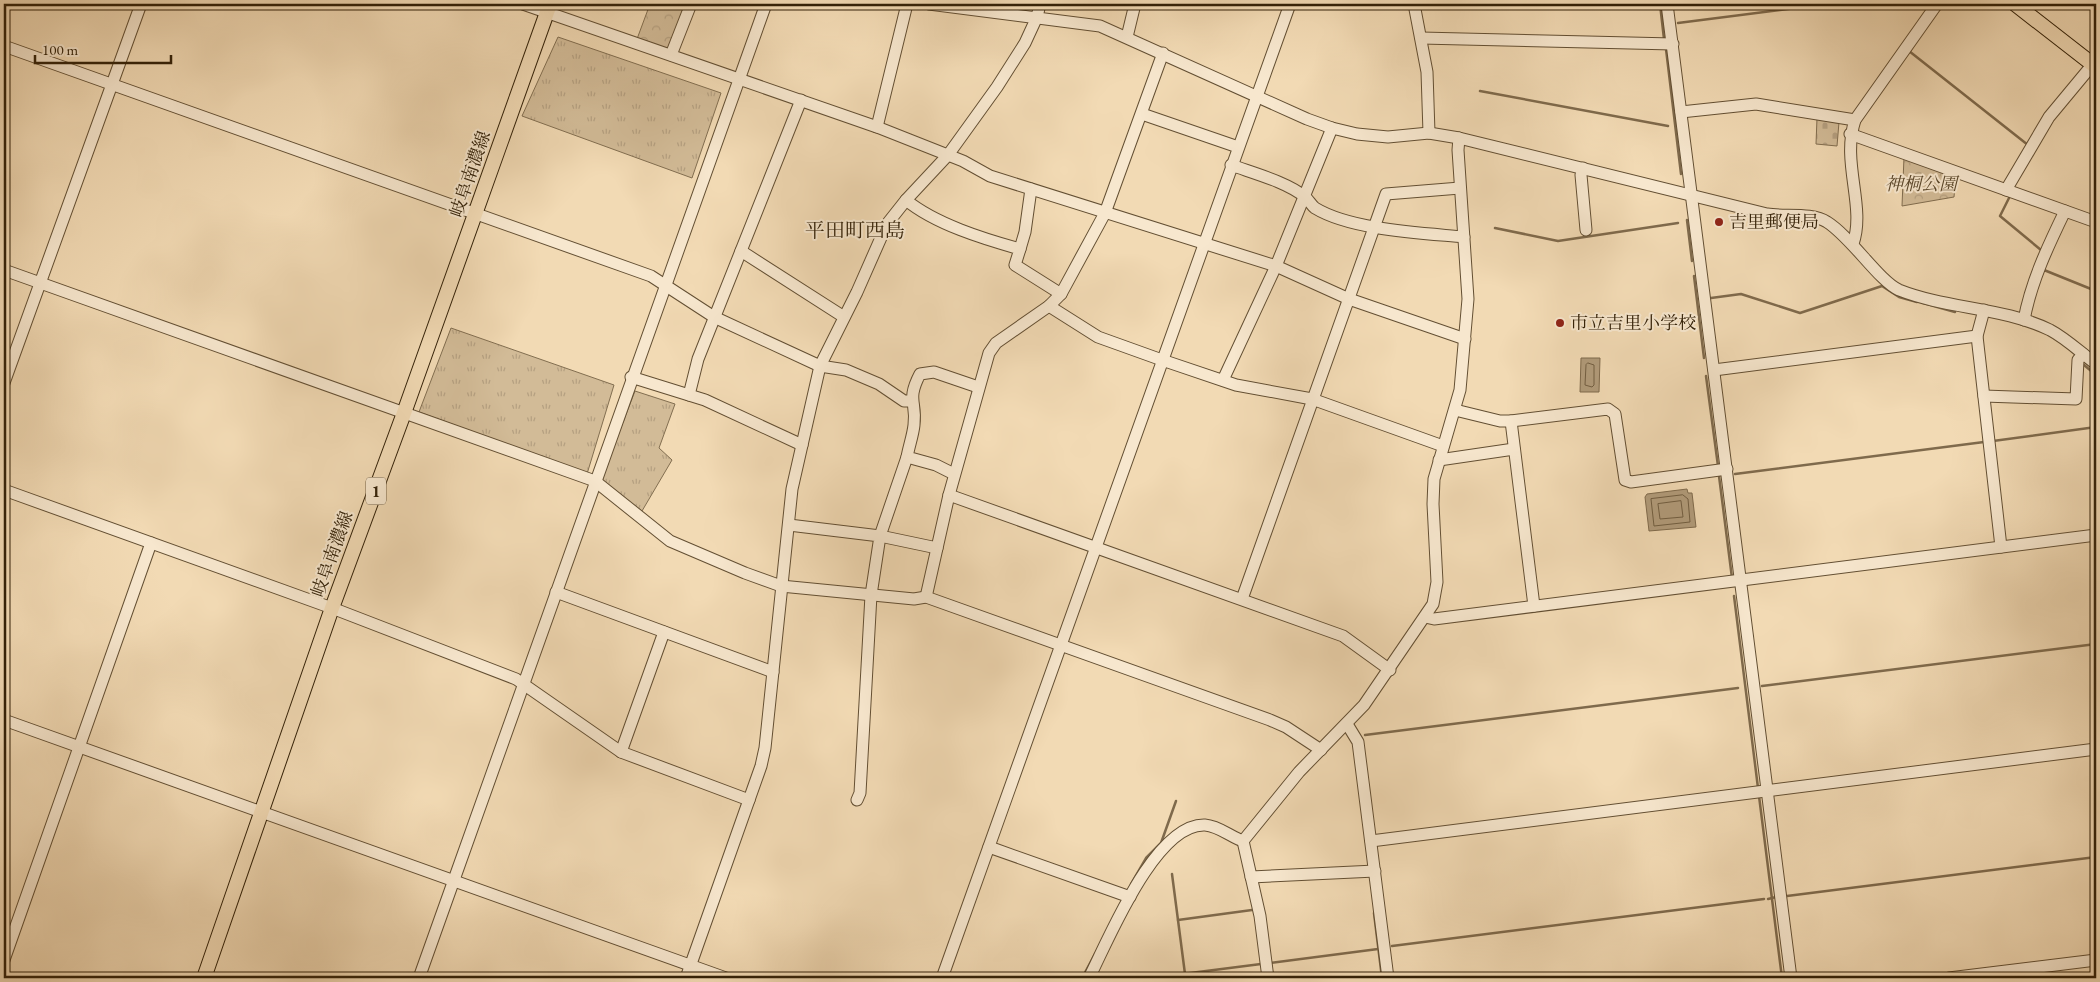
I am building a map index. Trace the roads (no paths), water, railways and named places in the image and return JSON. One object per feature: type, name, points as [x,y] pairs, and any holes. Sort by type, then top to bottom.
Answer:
[{"type":"main road","points":[[2015,4],[2095,66]]},
{"type":"main road","name":"岐阜南濃線","points":[[204,978],[332,608],[404,413],[548,8]]},
{"type":"street","points":[[4,382],[141,4]]},
{"type":"street","points":[[523,4],[548,8],[738,79],[877,127],[948,155],[990,176],[1276,266],[1349,299],[1465,339]]},
{"type":"street","points":[[671,54],[692,4]]},
{"type":"street","points":[[419,978],[631,377],[766,4]]},
{"type":"street","points":[[877,127],[907,4]]},
{"type":"street","points":[[929,4],[1100,26],[1307,119],[1332,128],[1357,134],[1388,137],[1429,133],[1459,138],[1767,214],[1811,217],[1826,221],[1853,244],[1897,289],[2024,320],[2049,330],[2066,340],[2096,364]]},
{"type":"street","points":[[686,978],[749,800],[765,748],[792,489],[820,366],[887,224],[906,200],[948,155],[997,87],[1025,43],[1037,17],[1040,4]]},
{"type":"street","points":[[1128,37],[1134,4]]},
{"type":"street","points":[[942,978],[1290,4]]},
{"type":"street","points":[[1414,4],[1427,72],[1429,133]]},
{"type":"street","points":[[1668,4],[1741,580],[1761,791],[1791,978]]},
{"type":"street","points":[[1853,244],[1858,231],[1849,152],[1850,134],[1855,120],[1937,4]]},
{"type":"street","points":[[1421,38],[1673,44]]},
{"type":"street","points":[[4,46],[651,276],[665,283],[714,318],[820,366],[846,370],[879,384],[904,401],[911,401]]},
{"type":"street","points":[[926,597],[954,474],[989,353],[996,343],[1049,306],[1061,294],[1105,213],[1163,53]]},
{"type":"street","points":[[2006,190],[2049,117],[2095,66]]},
{"type":"street","points":[[689,395],[698,359],[801,100]]},
{"type":"street","points":[[1681,112],[1756,104],[1855,120]]},
{"type":"street","points":[[1142,114],[1238,147]]},
{"type":"street","points":[[1223,380],[1276,266],[1332,128]]},
{"type":"street","points":[[1850,134],[2096,222]]},
{"type":"street","points":[[1243,841],[1299,772],[1364,705],[1390,670],[1432,604],[1437,582],[1433,504],[1434,479],[1460,390],[1468,299],[1460,188],[1459,138]]},
{"type":"street","points":[[1231,165],[1276,182],[1305,196],[1314,208],[1373,227],[1464,237]]},
{"type":"street","points":[[1583,168],[1581,175],[1586,230]]},
{"type":"street","points":[[1242,599],[1386,194],[1460,188]]},
{"type":"street","points":[[1031,189],[1025,232],[1015,265],[1061,294]]},
{"type":"street","points":[[906,200],[960,230],[988,240],[1020,248]]},
{"type":"street","points":[[2024,320],[2027,303],[2044,256],[2065,211]]},
{"type":"street","points":[[742,251],[844,317]]},
{"type":"street","points":[[4,270],[595,481],[670,541],[781,586],[914,599],[926,597],[1270,720],[1286,727],[1321,750]]},
{"type":"street","points":[[1049,306],[1098,337],[1162,360],[1236,385],[1312,399],[1443,446]]},
{"type":"street","points":[[1984,310],[1976,336],[2001,547]]},
{"type":"street","points":[[1714,370],[1976,336]]},
{"type":"street","points":[[1984,396],[2076,399],[2078,360],[2083,354]]},
{"type":"street","points":[[857,800],[860,793],[871,595],[880,536],[907,456],[914,424],[911,401],[913,388],[920,374],[934,372],[978,386]]},
{"type":"street","points":[[631,377],[705,400],[802,445]]},
{"type":"street","points":[[1455,410],[1500,421],[1511,421],[1608,409],[1615,414],[1625,480],[1631,482],[1726,469]]},
{"type":"street","points":[[1511,421],[1534,606]]},
{"type":"street","points":[[1439,460],[1514,449]]},
{"type":"street","points":[[907,456],[936,465],[954,474]]},
{"type":"street","points":[[4,490],[332,608],[524,683],[621,752],[749,800]]},
{"type":"street","points":[[949,495],[1342,636],[1390,670]]},
{"type":"street","points":[[789,525],[880,536],[936,548]]},
{"type":"street","points":[[1425,617],[1434,619],[2096,535]]},
{"type":"street","points":[[4,960],[151,542]]},
{"type":"street","points":[[556,592],[773,672]]},
{"type":"street","points":[[621,752],[664,632]]},
{"type":"street","points":[[4,720],[79,749],[726,978]]},
{"type":"street","points":[[1347,724],[1358,742],[1388,978]]},
{"type":"street","points":[[1371,842],[2096,749]]},
{"type":"street","points":[[1088,978],[1143,871],[1159,852],[1181,834],[1197,826],[1205,825],[1217,828],[1243,841]]},
{"type":"street","points":[[1243,841],[1260,916],[1268,978]]},
{"type":"street","points":[[989,847],[1130,897]]},
{"type":"street","points":[[1251,877],[1375,871]]},
{"type":"street","points":[[1949,978],[2096,960]]},
{"type":"water","points":[[1581,358],[1600,358],[1599,392],[1580,392]]},
{"type":"water","points":[[1687,489],[1688,493],[1692,493],[1696,527],[1649,531],[1645,497],[1647,494]]},
{"type":"waterway","points":[[1660,4],[1664,39]]},
{"type":"waterway","points":[[1678,23],[1828,4]]},
{"type":"waterway","points":[[1918,4],[1927,10]]},
{"type":"waterway","points":[[1666,49],[1681,174]]},
{"type":"waterway","points":[[1909,51],[2028,145]]},
{"type":"waterway","points":[[1480,91],[1668,126]]},
{"type":"waterway","points":[[2010,196],[2000,216],[2041,250]]},
{"type":"waterway","points":[[1687,220],[1692,261]]},
{"type":"waterway","points":[[1495,228],[1558,241],[1678,223]]},
{"type":"waterway","points":[[2044,270],[2096,291]]},
{"type":"waterway","points":[[1694,276],[1704,358]]},
{"type":"waterway","points":[[1711,298],[1741,294],[1800,313],[1882,286],[1899,297],[1917,302]]},
{"type":"waterway","points":[[1923,303],[1955,312]]},
{"type":"waterway","points":[[2084,365],[2096,375]]},
{"type":"waterway","points":[[1706,376],[1718,466]]},
{"type":"waterway","points":[[1993,441],[2096,427]]},
{"type":"waterway","points":[[1735,474],[1984,442]]},
{"type":"waterway","points":[[1719,476],[1732,578]]},
{"type":"waterway","points":[[1734,596],[1758,788]]},
{"type":"waterway","points":[[1762,686],[2096,644]]},
{"type":"waterway","points":[[1365,735],[1738,688]]},
{"type":"waterway","points":[[1759,796],[1782,978]]},
{"type":"waterway","points":[[1131,884],[1146,858],[1161,843],[1176,801]]},
{"type":"waterway","points":[[1787,896],[2096,857]]},
{"type":"waterway","points":[[1172,874],[1185,974]]},
{"type":"waterway","points":[[1768,899],[1776,897]]},
{"type":"waterway","points":[[1392,946],[1764,899]]},
{"type":"waterway","points":[[1178,920],[1252,910]]},
{"type":"waterway","points":[[1374,913],[1382,978]]},
{"type":"waterway","points":[[1270,963],[1378,949]]},
{"type":"waterway","points":[[1082,978],[1095,954]]},
{"type":"waterway","points":[[1151,978],[1261,964]]},
{"type":"place","name":"吉里郵便局","points":[[1719,222]]},
{"type":"place","name":"市立吉里小学校","points":[[1560,323]]},
{"type":"district","name":"平田町西島","points":[[855,230]]},
{"type":"park label","name":"神桐公園","points":[[1921,184]]}]
